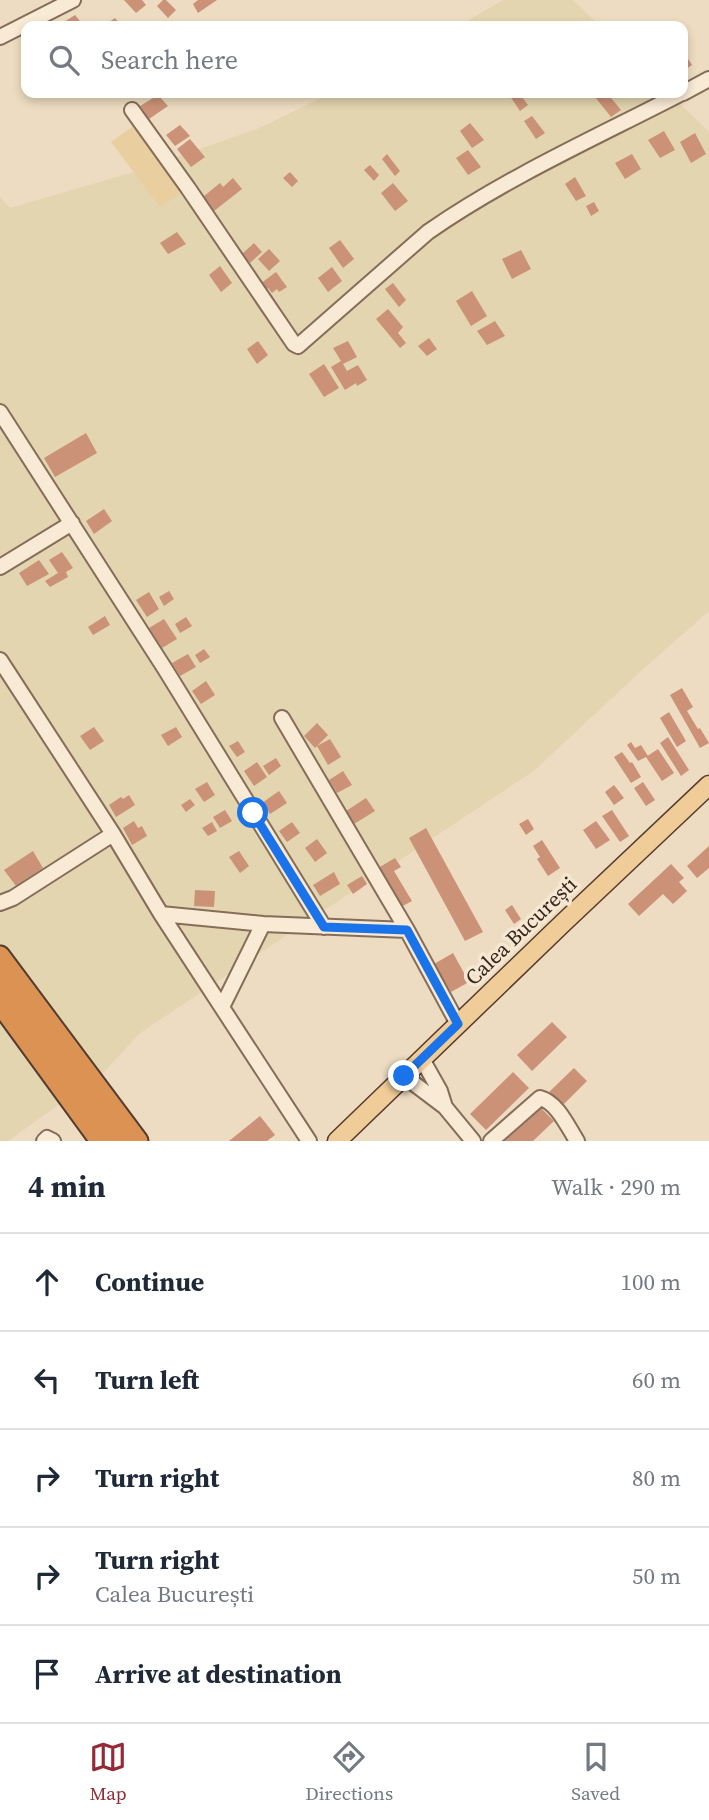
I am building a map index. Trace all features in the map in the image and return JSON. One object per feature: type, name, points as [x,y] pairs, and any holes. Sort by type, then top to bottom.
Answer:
[{"type":"highway","points":[[0,956],[138,1141]]},
{"type":"highway","points":[[0,979],[119,1141]]},
{"type":"highway","points":[[0,1004],[100,1141]]},
{"type":"main road","name":"Calea București","points":[[337,1141],[709,785]]},
{"type":"street","points":[[32,21],[74,0]]},
{"type":"street","points":[[0,37],[21,26]]},
{"type":"street","points":[[688,90],[709,79]]},
{"type":"street","points":[[132,110],[294,344],[298,346],[428,232],[450,216],[575,146],[673,98]]},
{"type":"street","points":[[0,412],[165,669],[324,927]]},
{"type":"street","points":[[0,567],[72,523]]},
{"type":"street","points":[[0,660],[309,1141]]},
{"type":"street","points":[[282,718],[407,930],[458,1024]]},
{"type":"street","points":[[0,903],[13,898],[113,834]]},
{"type":"street","points":[[162,914],[263,924],[407,930]]},
{"type":"street","points":[[222,1007],[263,924]]},
{"type":"street","points":[[422,1059],[440,1091],[445,1107]]},
{"type":"street","points":[[404,1076],[445,1107],[473,1141]]},
{"type":"street","points":[[491,1141],[540,1098],[545,1099],[561,1115],[577,1141]]},
{"type":"street","points":[[44,1141],[47,1138],[53,1141]]},
{"type":"shaded area","points":[[503,0],[573,0],[595,21],[467,21]]},
{"type":"shaded area","points":[[322,98],[674,98],[709,132],[709,611],[535,770],[140,1033],[103,1073],[8,1141],[0,1141],[0,197],[10,208],[137,171],[257,129]]},
{"type":"sand","points":[[135,125],[185,191],[160,207],[111,142]]},
{"type":"building","points":[[124,0],[142,0],[146,5],[136,13]]},
{"type":"building","points":[[163,0],[176,10],[168,18],[157,6]]},
{"type":"building","points":[[198,0],[217,0],[198,13],[193,4]]},
{"type":"building","points":[[75,15],[80,21],[66,21]]},
{"type":"building","points":[[153,98],[161,98],[168,106],[149,119],[140,106]]},
{"type":"building","points":[[511,98],[523,98],[528,105],[520,111]]},
{"type":"building","points":[[596,98],[611,98],[621,110],[611,117]]},
{"type":"building","points":[[532,116],[545,133],[536,139],[524,121]]},
{"type":"building","points":[[470,123],[484,140],[472,148],[460,131]]},
{"type":"building","points":[[180,125],[190,136],[175,146],[166,135]]},
{"type":"building","points":[[664,131],[675,150],[660,158],[648,140]]},
{"type":"building","points":[[695,133],[706,154],[691,163],[680,142]]},
{"type":"building","points":[[190,139],[205,157],[191,167],[177,149]]},
{"type":"building","points":[[468,150],[481,167],[468,175],[456,158]]},
{"type":"building","points":[[387,154],[400,171],[395,176],[382,159]]},
{"type":"building","points":[[632,154],[641,169],[625,179],[615,163]]},
{"type":"building","points":[[370,165],[379,175],[374,181],[364,170]]},
{"type":"building","points":[[290,172],[298,181],[292,187],[283,178]]},
{"type":"building","points":[[575,177],[586,196],[576,201],[565,184]]},
{"type":"building","points":[[233,178],[242,189],[214,211],[203,197],[220,183],[223,187]]},
{"type":"building","points":[[393,183],[408,201],[395,211],[381,193]]},
{"type":"building","points":[[594,202],[599,211],[591,216],[586,206]]},
{"type":"building","points":[[177,232],[186,244],[168,254],[160,243]]},
{"type":"building","points":[[340,240],[354,259],[343,268],[329,248]]},
{"type":"building","points":[[254,243],[262,252],[250,263],[242,254]]},
{"type":"building","points":[[269,249],[280,261],[269,271],[258,259]]},
{"type":"building","points":[[521,250],[531,269],[512,279],[502,259]]},
{"type":"building","points":[[220,266],[232,283],[221,292],[209,275]]},
{"type":"building","points":[[332,267],[342,281],[328,292],[318,278]]},
{"type":"building","points":[[276,272],[287,287],[279,292],[277,289],[272,293],[268,288],[265,291],[260,284]]},
{"type":"building","points":[[393,283],[406,300],[399,307],[385,289]]},
{"type":"building","points":[[472,291],[487,316],[471,326],[456,301]]},
{"type":"building","points":[[388,309],[403,327],[398,333],[406,343],[400,348],[376,319]]},
{"type":"building","points":[[495,321],[505,336],[487,345],[477,331]]},
{"type":"building","points":[[429,338],[437,349],[427,356],[418,346]]},
{"type":"building","points":[[258,341],[268,355],[257,364],[247,349]]},
{"type":"building","points":[[348,341],[357,357],[343,364],[347,371],[358,365],[367,380],[345,390],[331,367],[341,361],[333,348]]},
{"type":"building","points":[[324,364],[339,388],[324,397],[309,374]]},
{"type":"building","points":[[86,433],[97,453],[55,477],[44,458]]},
{"type":"building","points":[[104,509],[112,521],[94,534],[86,521]]},
{"type":"building","points":[[62,552],[73,568],[66,572],[68,577],[50,587],[45,581],[58,573],[49,560]]},
{"type":"building","points":[[39,560],[49,574],[27,586],[19,573]]},
{"type":"building","points":[[169,591],[174,599],[164,606],[159,597]]},
{"type":"building","points":[[149,592],[159,609],[147,617],[136,600]]},
{"type":"building","points":[[105,616],[110,625],[93,635],[88,627]]},
{"type":"building","points":[[186,617],[192,626],[180,633],[175,624]]},
{"type":"building","points":[[164,619],[177,639],[162,648],[149,628]]},
{"type":"building","points":[[204,649],[210,657],[200,663],[195,655]]},
{"type":"building","points":[[188,654],[196,667],[180,676],[172,663]]},
{"type":"building","points":[[206,681],[215,695],[201,704],[192,691]]},
{"type":"building","points":[[682,688],[693,707],[687,711],[709,743],[700,748],[670,695]]},
{"type":"building","points":[[669,712],[686,741],[677,747],[660,718]]},
{"type":"building","points":[[317,723],[328,735],[315,748],[304,736]]},
{"type":"building","points":[[94,727],[104,741],[90,750],[80,736]]},
{"type":"building","points":[[176,727],[182,737],[168,746],[161,735]]},
{"type":"building","points":[[668,737],[689,770],[681,776],[660,743]]},
{"type":"building","points":[[330,739],[341,757],[328,765],[317,746]]},
{"type":"building","points":[[238,741],[245,752],[237,757],[229,746]]},
{"type":"building","points":[[631,742],[635,748],[641,745],[648,756],[638,761],[627,745]]},
{"type":"building","points":[[658,749],[674,773],[662,781],[646,757]]},
{"type":"building","points":[[622,752],[641,777],[631,783],[614,757]]},
{"type":"building","points":[[276,758],[281,766],[269,775],[263,766]]},
{"type":"building","points":[[257,762],[267,777],[254,786],[244,771]]},
{"type":"building","points":[[343,771],[352,785],[337,793],[329,780]]},
{"type":"building","points":[[207,782],[215,795],[204,802],[195,789]]},
{"type":"building","points":[[643,782],[655,800],[646,806],[634,788]]},
{"type":"building","points":[[614,785],[624,798],[614,805],[605,792]]},
{"type":"building","points":[[279,791],[287,803],[270,814],[262,803]]},
{"type":"building","points":[[129,795],[135,805],[116,817],[109,805]]},
{"type":"building","points":[[366,798],[375,811],[354,824],[346,811]]},
{"type":"building","points":[[190,799],[195,805],[186,812],[181,805]]},
{"type":"building","points":[[225,810],[232,821],[220,828],[213,817]]},
{"type":"building","points":[[612,810],[629,836],[620,842],[602,816]]},
{"type":"building","points":[[528,819],[534,829],[526,835],[519,824]]},
{"type":"building","points":[[134,821],[138,828],[142,826],[147,836],[132,845],[123,828]]},
{"type":"building","points":[[596,821],[610,840],[596,849],[583,830]]},
{"type":"building","points":[[212,822],[217,831],[208,836],[202,828]]},
{"type":"building","points":[[292,822],[300,833],[287,842],[279,831]]},
{"type":"building","points":[[426,828],[483,932],[465,941],[409,838]]},
{"type":"building","points":[[317,839],[327,853],[315,862],[305,848]]},
{"type":"building","points":[[542,840],[560,868],[548,876],[537,859],[540,857],[533,846]]},
{"type":"building","points":[[709,846],[709,868],[697,878],[687,866]]},
{"type":"building","points":[[33,851],[43,868],[16,886],[4,870]]},
{"type":"building","points":[[239,851],[249,866],[240,873],[229,857]]},
{"type":"building","points":[[395,858],[401,867],[394,871],[412,901],[401,907],[378,868]]},
{"type":"building","points":[[671,864],[684,878],[679,882],[687,891],[673,904],[663,894],[639,916],[628,904]]},
{"type":"building","points":[[334,872],[340,884],[320,896],[313,885]]},
{"type":"building","points":[[362,876],[367,884],[353,894],[347,885]]},
{"type":"building","points":[[195,890],[215,891],[214,907],[194,906]]},
{"type":"building","points":[[512,905],[521,919],[514,924],[505,910]]},
{"type":"building","points":[[453,953],[469,982],[451,992],[434,964]]},
{"type":"building","points":[[552,1022],[567,1037],[532,1071],[517,1055]]},
{"type":"building","points":[[574,1068],[587,1081],[562,1106],[549,1092]]},
{"type":"building","points":[[513,1072],[529,1088],[486,1130],[470,1114]]},
{"type":"building","points":[[539,1106],[554,1121],[533,1141],[503,1141]]},
{"type":"building","points":[[260,1116],[275,1135],[267,1141],[229,1141]]},
{"type":"route","points":[[253,813],[324,927],[407,930],[458,1024],[404,1076]]}]
